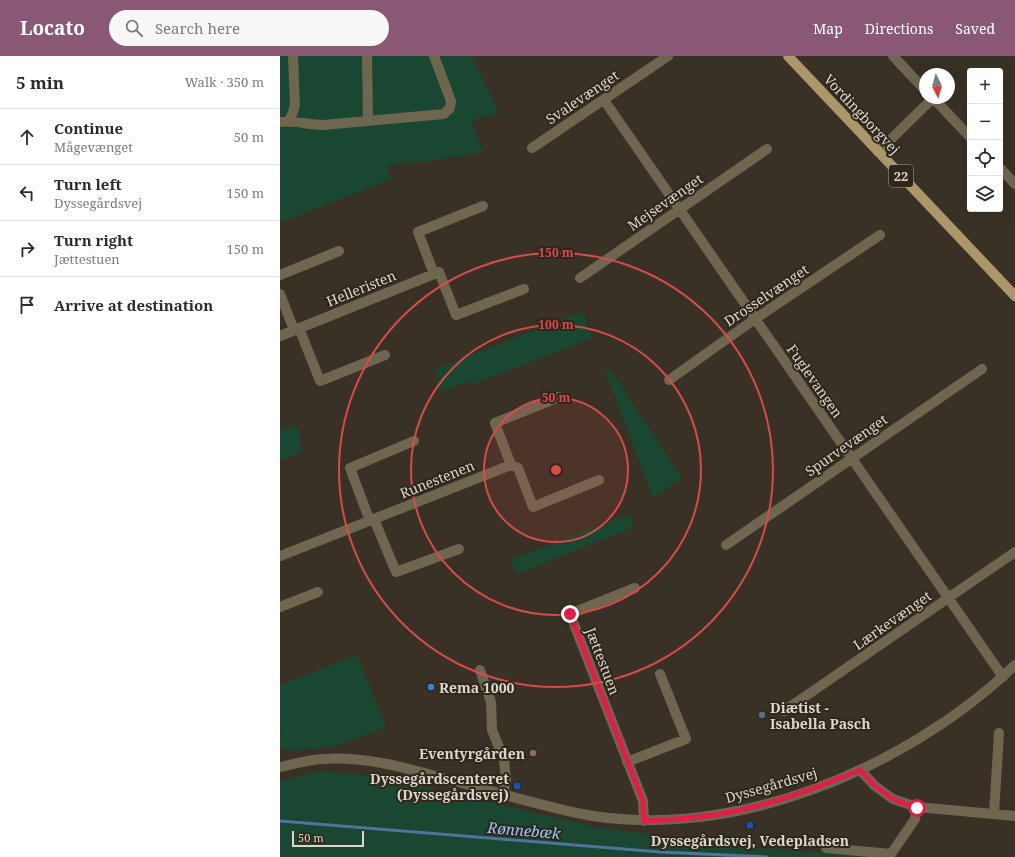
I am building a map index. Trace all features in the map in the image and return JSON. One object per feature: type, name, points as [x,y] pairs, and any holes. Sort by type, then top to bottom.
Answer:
[{"type":"main road","name":"Vordingborgvej","points":[[788,56],[1015,296]]},
{"type":"street","points":[[284,121],[293,112],[295,105],[293,56]]},
{"type":"street","points":[[367,56],[368,121]]},
{"type":"street","points":[[284,121],[323,126],[444,114],[450,108],[451,101],[434,56]]},
{"type":"street","name":"Svalevænget","points":[[532,148],[668,56]]},
{"type":"street","points":[[893,56],[919,84]]},
{"type":"street","points":[[878,152],[933,98],[967,134]]},
{"type":"street","name":"Fuglevangen","points":[[604,100],[1003,677]]},
{"type":"street","name":"Mejsevænget","points":[[580,278],[767,149]]},
{"type":"street","points":[[1003,171],[1015,184]]},
{"type":"street","points":[[483,206],[418,232],[434,274],[439,272],[456,315],[524,289]]},
{"type":"street","name":"Drosselvænget","points":[[669,380],[755,319],[880,235]]},
{"type":"street","points":[[280,275],[339,251]]},
{"type":"street","name":"Helleristen","points":[[280,336],[434,274]]},
{"type":"street","points":[[280,294],[320,380],[385,355]]},
{"type":"street","name":"Spurvevænget","points":[[726,545],[982,369]]},
{"type":"street","points":[[559,398],[495,423],[511,465],[518,468],[533,507],[599,480]]},
{"type":"street","points":[[414,441],[350,468],[368,516],[376,524],[396,572],[459,549]]},
{"type":"street","name":"Runestenen","points":[[280,556],[511,465]]},
{"type":"street","name":"Lærkevænget","points":[[784,711],[1015,552]]},
{"type":"street","name":"Jættestuen","points":[[635,588],[570,614],[643,801],[644,821]]},
{"type":"street","points":[[280,607],[318,592]]},
{"type":"street","name":"Dyssegårdsvej","points":[[280,767],[323,759],[391,764],[573,812],[644,821],[700,817],[787,798],[860,770],[898,751],[932,731],[1003,677],[1015,665]]},
{"type":"street","points":[[480,670],[491,702],[492,730],[504,759],[506,780],[503,794]]},
{"type":"street","points":[[627,762],[686,738],[660,674]]},
{"type":"street","points":[[994,814],[999,733]]},
{"type":"street","points":[[860,770],[875,786],[893,799],[917,808],[1015,816]]},
{"type":"street","points":[[826,848],[891,854],[915,819],[917,808]]},
{"type":"green space","points":[[280,56],[472,56],[499,114],[471,120],[483,152],[431,161],[386,165],[391,179],[280,223]]},
{"type":"green space","points":[[583,311],[592,338],[471,385],[469,381],[440,392],[436,381],[440,379],[436,369]]},
{"type":"green space","points":[[610,369],[682,478],[653,498],[605,370]]},
{"type":"green space","points":[[296,425],[302,441],[299,443],[303,452],[280,461],[280,431]]},
{"type":"green space","points":[[629,514],[634,527],[517,574],[511,560]]},
{"type":"green space","points":[[357,655],[386,727],[337,746],[290,751],[280,748],[280,733],[282,732],[280,728],[280,685]]},
{"type":"green space","points":[[320,771],[383,777],[595,827],[734,846],[891,857],[280,857],[280,781]]},
{"type":"waterway","name":"Rønnebæk","points":[[280,821],[660,852],[767,857]]},
{"type":"place","name":"Rema 1000","points":[[431,687]]},
{"type":"place","name":"Diætist - Isabella Pasch","points":[[762,715]]},
{"type":"place","name":"Eventyrgården","points":[[533,753]]},
{"type":"place","name":"Dyssegårdscenteret (Dyssegårdsvej)","points":[[517,786]]},
{"type":"place","name":"Dyssegårdsvej, Vedepladsen","points":[[750,825]]},
{"type":"route","points":[[570,614],[643,801],[644,821],[700,817],[760,805],[816,788],[860,770],[875,786],[893,799],[917,808]]}]
